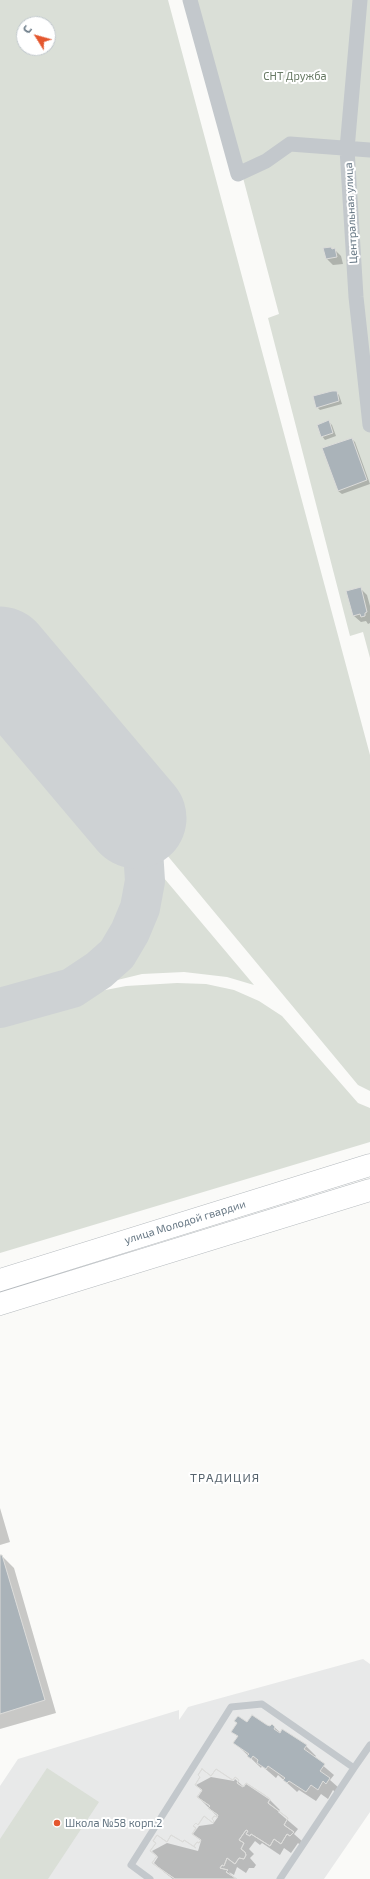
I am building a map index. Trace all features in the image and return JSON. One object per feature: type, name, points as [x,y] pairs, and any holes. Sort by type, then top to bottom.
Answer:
[{"type":"main road","name":"улица Молодой гвардии","points":[[0,1280],[370,1164]]},
{"type":"main road","points":[[0,1304],[370,1190]]},
{"type":"street","points":[[190,0],[238,174],[266,161],[290,144],[370,150]]},
{"type":"street","name":"Центральная улица","points":[[360,0],[347,149],[356,298],[370,425]]},
{"type":"lane","points":[[150,1879],[130,1865],[231,1707],[262,1704],[354,1768]]},
{"type":"lane","points":[[280,1879],[370,1745]]},
{"type":"shaded area","points":[[363,1659],[370,1664],[370,1812],[324,1879],[0,1879],[0,1786],[18,1759],[179,1710],[179,1720],[188,1707]]},
{"type":"green space","points":[[0,0],[168,0],[370,755],[370,1091],[358,1085],[0,654]]},
{"type":"green space","name":"СНТ Дружба","points":[[196,0],[370,0],[370,658],[363,632],[350,636],[268,318],[279,314]]},
{"type":"green space","points":[[0,682],[112,814],[127,837],[138,862],[138,890],[133,915],[121,938],[106,957],[87,971],[66,979],[0,996]]},
{"type":"green space","points":[[153,865],[254,985],[227,977],[184,972],[142,974],[97,985],[123,961],[142,933],[149,918],[153,902]]},
{"type":"green space","points":[[177,983],[206,984],[234,990],[259,1001],[282,1016],[358,1103],[370,1108],[370,1142],[0,1253],[0,1018],[70,997],[126,986]]},
{"type":"green space","points":[[47,1768],[99,1802],[48,1879],[0,1879],[0,1839]]},
{"type":"building","points":[[331,247],[332,249],[335,248],[337,257],[326,259],[323,248]]},
{"type":"building","points":[[337,391],[339,401],[316,408],[313,396]]},
{"type":"building","points":[[329,420],[333,433],[321,437],[317,425]]},
{"type":"building","points":[[352,438],[367,480],[338,491],[322,448]]},
{"type":"building","points":[[361,587],[367,612],[365,613],[365,616],[361,617],[360,614],[353,616],[346,591]]},
{"type":"building","points":[[0,1555],[2,1555],[45,1700],[0,1714]]},
{"type":"building","points":[[252,1715],[267,1725],[270,1726],[272,1724],[275,1727],[274,1729],[280,1733],[282,1729],[307,1745],[304,1749],[325,1764],[320,1771],[330,1778],[326,1784],[323,1781],[318,1790],[311,1785],[306,1792],[289,1781],[287,1783],[283,1780],[285,1778],[268,1766],[266,1769],[257,1763],[258,1760],[253,1756],[251,1759],[247,1756],[249,1754],[233,1743],[238,1736],[231,1732],[237,1723],[234,1721],[238,1716],[247,1722]]},
{"type":"building","points":[[202,1769],[211,1776],[216,1769],[233,1780],[235,1777],[239,1780],[237,1783],[243,1787],[246,1783],[263,1794],[270,1799],[268,1803],[288,1818],[284,1825],[294,1832],[290,1836],[287,1834],[281,1844],[274,1839],[270,1846],[251,1834],[250,1836],[246,1834],[248,1831],[246,1830],[239,1840],[244,1843],[241,1849],[246,1855],[244,1859],[239,1858],[235,1864],[227,1858],[224,1866],[222,1865],[220,1868],[228,1870],[226,1872],[237,1879],[175,1879],[152,1863],[157,1856],[150,1851],[156,1843],[153,1841],[157,1835],[167,1842],[171,1835],[183,1842],[184,1840],[196,1848],[194,1846],[201,1840],[192,1834],[196,1828],[193,1826],[196,1823],[198,1825],[204,1816],[213,1823],[214,1821],[212,1819],[214,1816],[217,1817],[218,1815],[208,1808],[210,1806],[197,1797],[202,1790],[195,1785],[200,1777],[198,1775]]},
{"type":"building","points":[[202,1769],[211,1776],[216,1769],[233,1780],[235,1777],[239,1780],[237,1783],[243,1787],[246,1783],[263,1794],[270,1799],[268,1803],[288,1818],[284,1825],[294,1832],[290,1836],[287,1834],[281,1844],[274,1839],[270,1846],[251,1834],[250,1836],[246,1834],[248,1831],[246,1830],[239,1840],[244,1843],[241,1849],[246,1855],[244,1859],[239,1858],[235,1864],[227,1858],[224,1866],[222,1865],[220,1868],[228,1870],[226,1872],[237,1879],[175,1879],[152,1863],[157,1856],[150,1851],[156,1843],[153,1841],[157,1835],[167,1842],[171,1835],[183,1842],[184,1840],[196,1848],[194,1846],[201,1840],[192,1834],[196,1828],[193,1826],[196,1823],[198,1825],[204,1816],[213,1823],[214,1821],[212,1819],[214,1816],[217,1817],[218,1815],[208,1808],[210,1806],[197,1797],[202,1790],[195,1785],[200,1777],[198,1775]]},
{"type":"taxiway","points":[[0,1008],[72,988],[99,970],[117,954],[130,932],[140,908],[145,881],[143,850],[136,818]]},
{"type":"runway","points":[[0,657],[136,818]]},
{"type":"place","name":"Школа №58 корп.2","points":[[57,1823]]},
{"type":"district","name":"ТРАДИЦИЯ","points":[[225,1478]]}]
